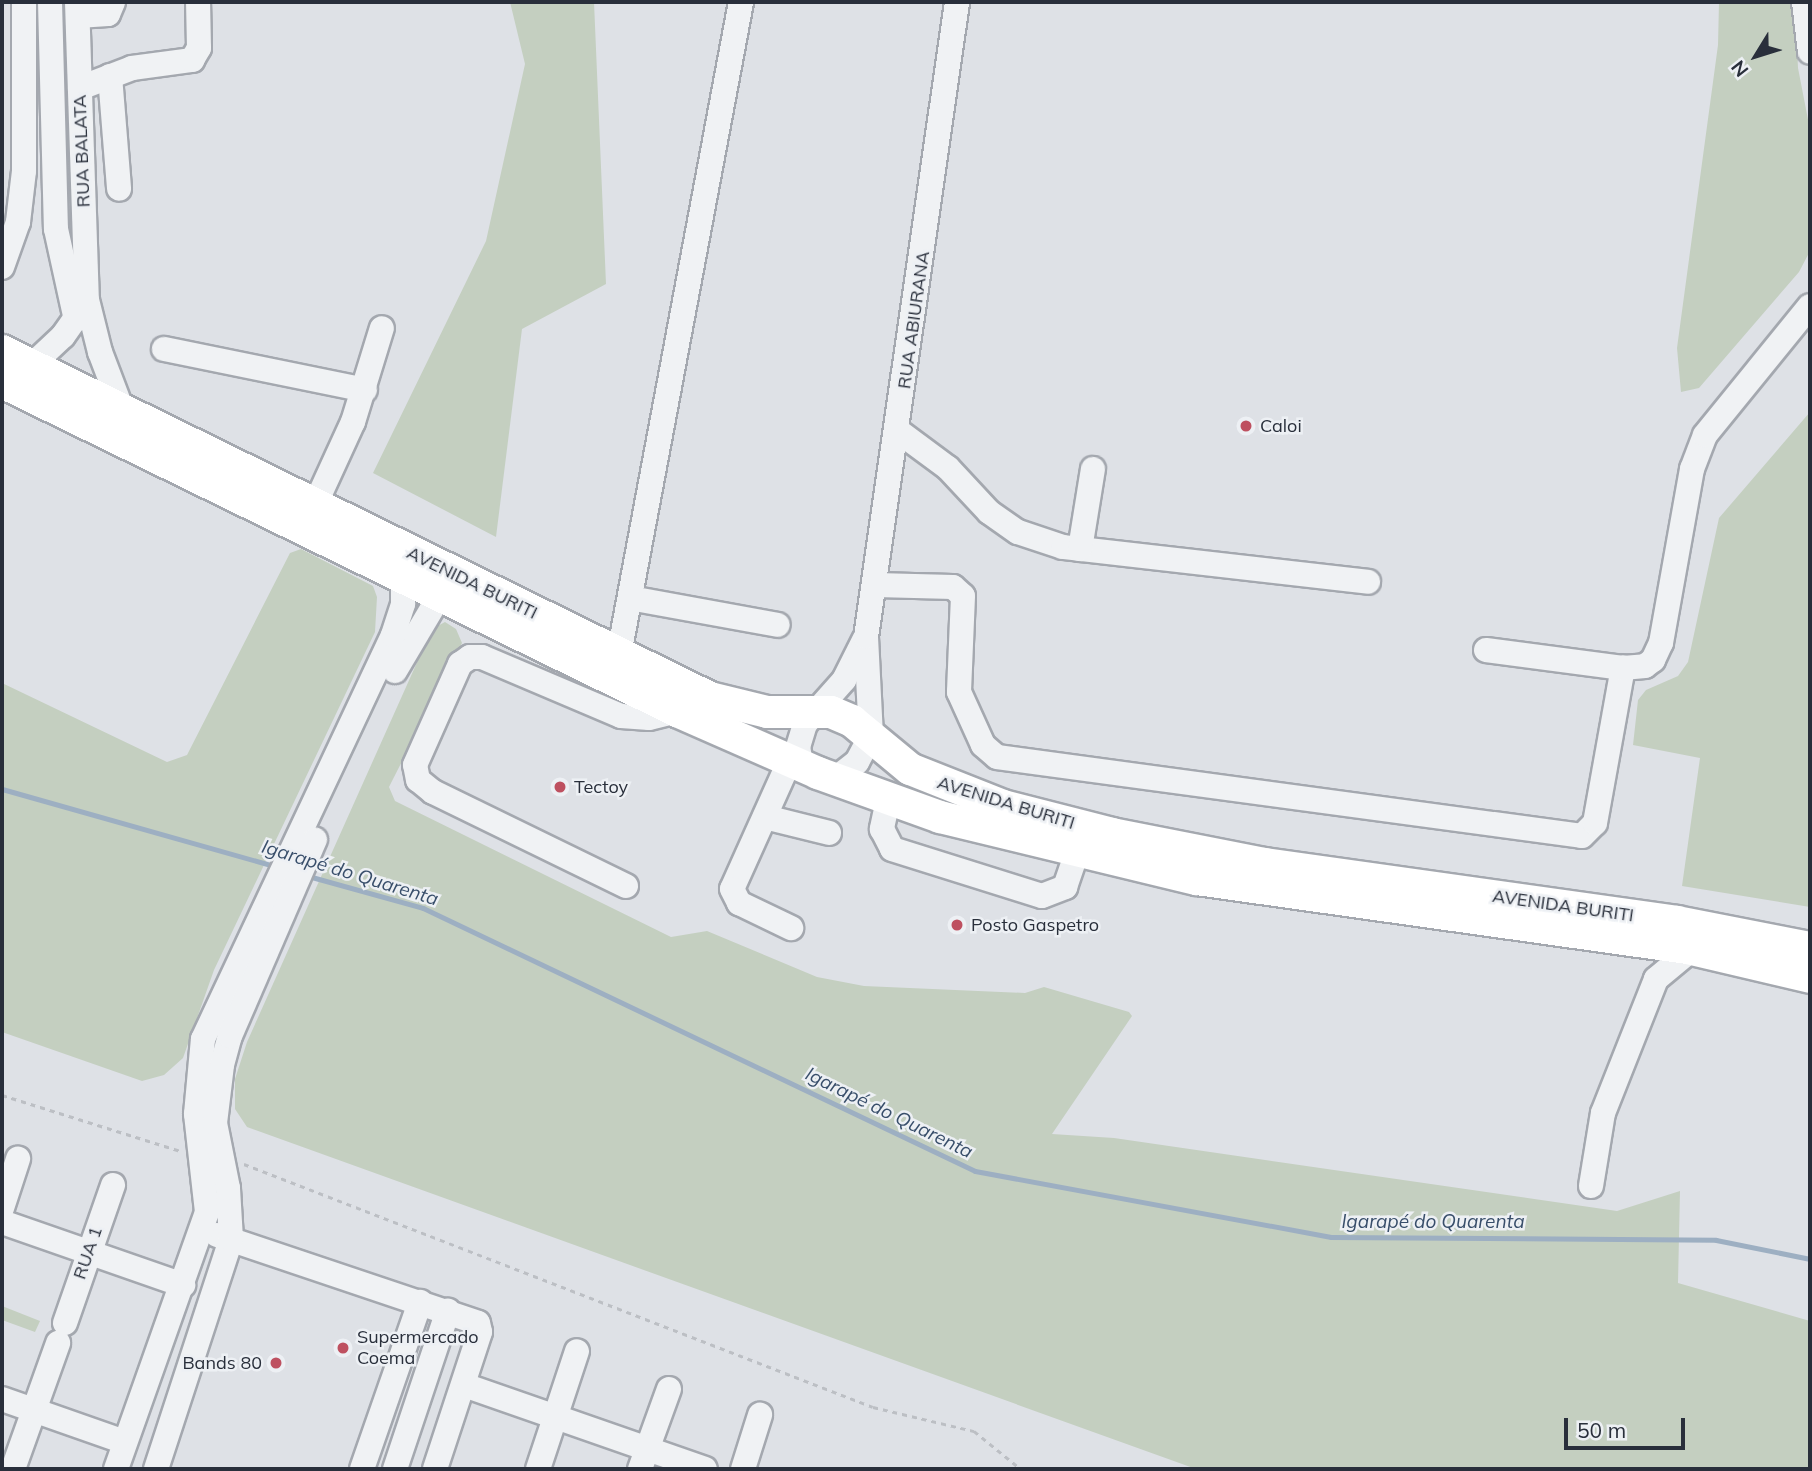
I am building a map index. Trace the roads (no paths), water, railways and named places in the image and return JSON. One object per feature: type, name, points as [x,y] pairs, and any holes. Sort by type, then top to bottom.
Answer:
[{"type":"main road","name":"AVENIDA BURITI","points":[[2,351],[314,507],[618,654],[738,708],[815,711],[852,721],[910,769],[933,781],[1003,806],[1112,834],[1265,864],[1677,922],[1810,948]]},
{"type":"main road","name":"AVENIDA BURITI","points":[[2,383],[677,711],[888,800],[1077,853],[1197,879],[1692,948],[1810,978]]},
{"type":"street","points":[[2,267],[18,222],[12,191],[24,2]]},
{"type":"street","points":[[32,365],[81,310],[56,229],[50,2]]},
{"type":"street","points":[[78,9],[108,14],[113,2]]},
{"type":"street","points":[[80,88],[110,76],[192,60],[199,48],[198,2]]},
{"type":"street","points":[[618,654],[741,2]]},
{"type":"street","name":"RUA ABIURANA","points":[[871,736],[866,637],[876,585],[957,2]]},
{"type":"street","points":[[1804,2],[1810,52]]},
{"type":"street","name":"RUA BALATA","points":[[78,9],[81,310],[122,410]]},
{"type":"street","points":[[110,76],[119,188]]},
{"type":"street","points":[[1486,650],[1623,668],[1645,666],[1661,643],[1692,469],[1704,435],[1810,306]]},
{"type":"street","points":[[314,507],[365,390],[382,328]]},
{"type":"street","points":[[164,349],[365,390]]},
{"type":"street","points":[[898,431],[930,453],[989,512],[1018,532],[1080,549],[1368,582]]},
{"type":"street","points":[[1080,549],[1093,469]]},
{"type":"street","points":[[305,843],[393,635],[403,604],[403,579]]},
{"type":"street","points":[[876,585],[953,587],[963,596],[959,692],[983,745],[997,757],[1582,836],[1595,823],[1623,668]]},
{"type":"street","points":[[156,1469],[195,1357],[231,1240],[196,1083],[203,1039],[400,659],[439,597]]},
{"type":"street","points":[[630,598],[778,625]]},
{"type":"street","name":"RUA ABIURANA","points":[[796,763],[799,735],[815,711],[844,680],[866,637]]},
{"type":"street","points":[[626,887],[433,792],[418,780],[415,765],[460,664],[470,657],[482,657],[621,716],[649,718],[677,711]]},
{"type":"street","points":[[835,779],[857,762],[871,736]]},
{"type":"street","points":[[791,928],[739,903],[732,894],[765,817],[796,763]]},
{"type":"street","points":[[888,800],[883,829],[892,849],[1042,896],[1065,887],[1077,853]]},
{"type":"street","points":[[765,817],[830,833]]},
{"type":"street","points":[[1640,940],[1656,979]]},
{"type":"street","points":[[1591,1186],[1603,1113],[1656,979],[1692,948]]},
{"type":"street","points":[[116,1469],[203,1230],[211,1156]]},
{"type":"street","points":[[2,1208],[18,1159]]},
{"type":"street","name":"RUA 1","points":[[13,1469],[113,1185]]},
{"type":"street","points":[[2,1223],[183,1285]]},
{"type":"street","points":[[203,1230],[448,1311],[480,1326],[464,1385],[439,1458],[407,1434]]},
{"type":"street","points":[[362,1469],[420,1302]]},
{"type":"street","points":[[395,1469],[448,1311]]},
{"type":"street","points":[[162,1344],[195,1357]]},
{"type":"street","points":[[538,1469],[577,1351]]},
{"type":"street","points":[[148,1380],[181,1394]]},
{"type":"street","points":[[464,1385],[556,1417],[644,1460],[705,1469]]},
{"type":"street","points":[[644,1460],[669,1389]]},
{"type":"street","points":[[2,1399],[125,1442]]},
{"type":"street","points":[[743,1469],[761,1415]]},
{"type":"waterway","name":"Igarapé do Quarenta","points":[[2,789],[275,866]]},
{"type":"waterway","name":"Igarapé do Quarenta","points":[[308,876],[423,908],[975,1171],[1331,1237],[1716,1240],[1810,1259]]},
{"type":"place","name":"Caloi","points":[[1246,426]]},
{"type":"place","name":"Tectoy","points":[[560,787]]},
{"type":"place","name":"Posto Gaspetro","points":[[957,925]]},
{"type":"place","name":"Supermercado Coema","points":[[343,1348]]},
{"type":"place","name":"Bands 80","points":[[276,1363]]}]
